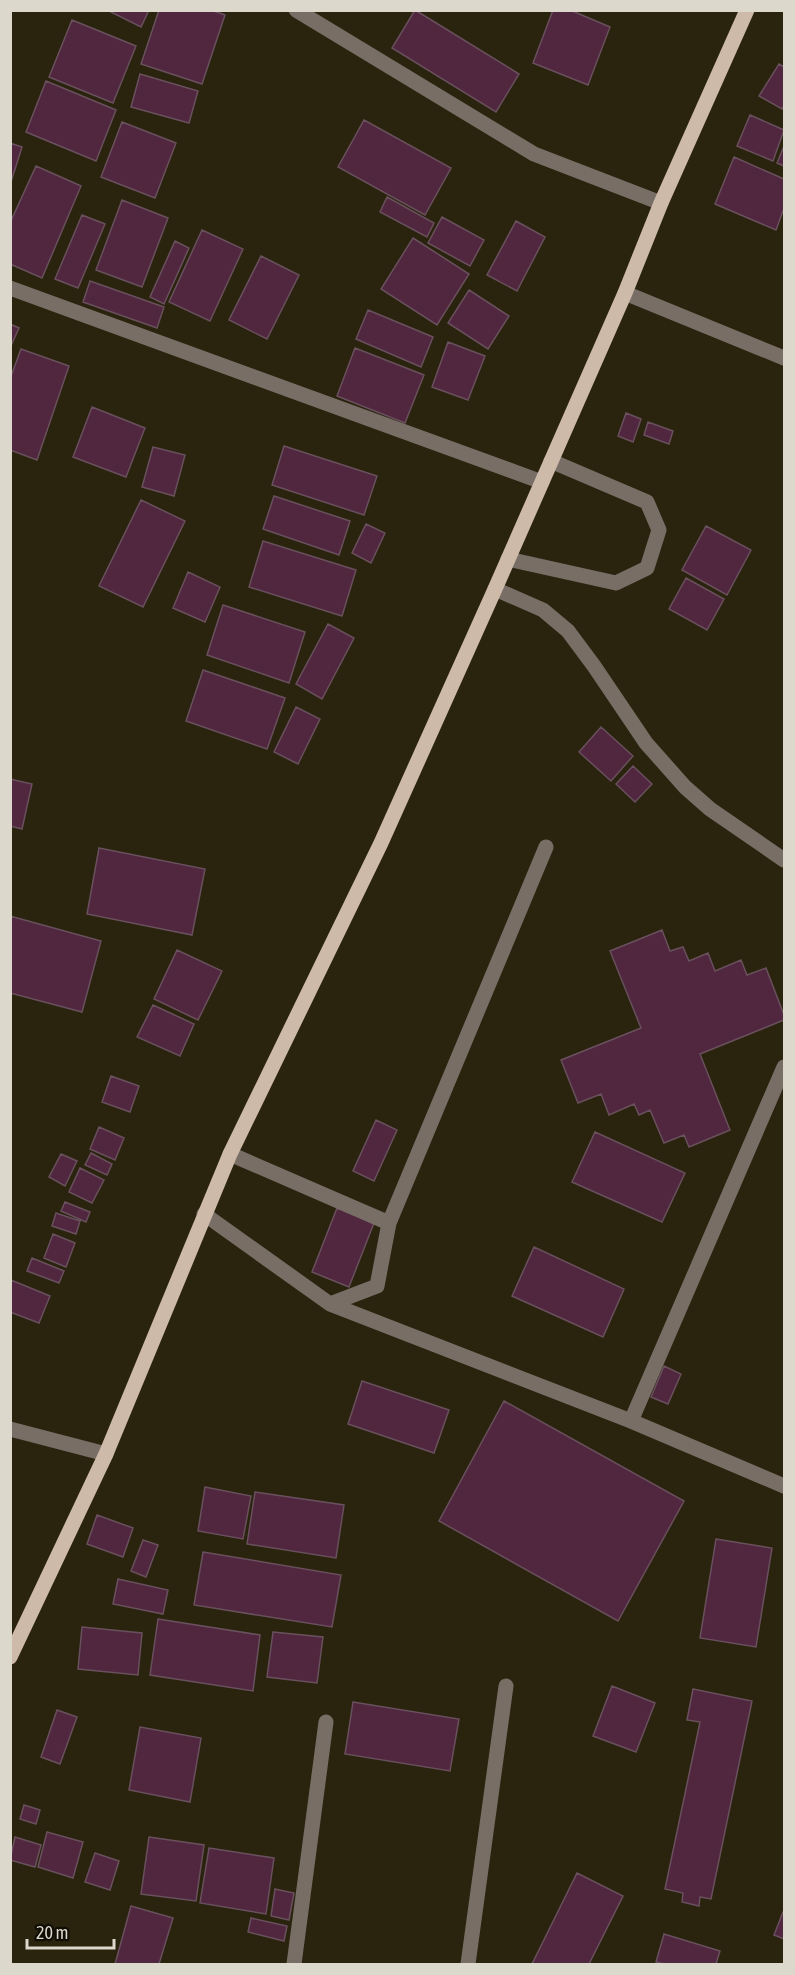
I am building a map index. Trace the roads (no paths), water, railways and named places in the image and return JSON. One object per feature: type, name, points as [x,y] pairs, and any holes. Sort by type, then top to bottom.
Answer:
[{"type":"main road","points":[[10,1657],[106,1454],[230,1154],[381,843],[495,589],[747,10]]},
{"type":"street","points":[[296,10],[534,154],[662,203]]},
{"type":"street","points":[[10,288],[542,482]]},
{"type":"street","points":[[625,293],[784,358]]},
{"type":"street","points":[[508,559],[616,583],[647,568],[659,530],[647,502],[551,461]]},
{"type":"street","points":[[495,589],[543,610],[568,631],[646,742],[685,787],[710,809],[784,860]]},
{"type":"street","points":[[330,1304],[377,1286],[389,1223],[546,847]]},
{"type":"street","points":[[631,1421],[784,1066]]},
{"type":"street","points":[[230,1154],[389,1223]]},
{"type":"street","points":[[204,1214],[330,1304],[631,1421],[783,1484]]},
{"type":"street","points":[[10,1429],[106,1454]]},
{"type":"street","points":[[468,1965],[506,1686]]},
{"type":"street","points":[[294,1965],[326,1722]]}]
